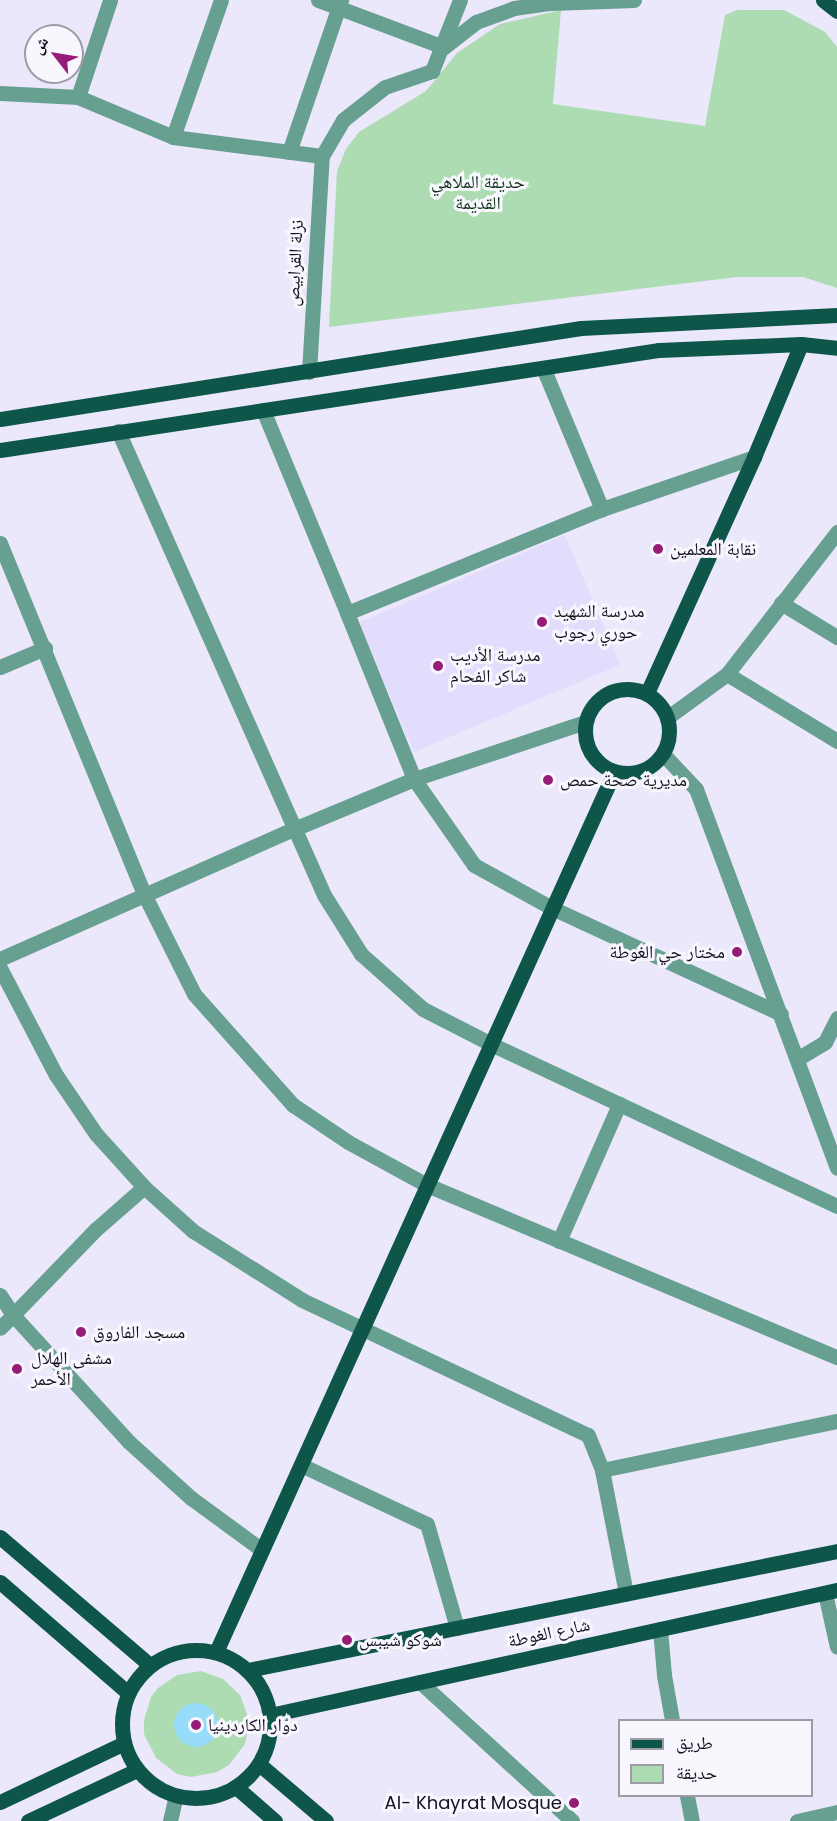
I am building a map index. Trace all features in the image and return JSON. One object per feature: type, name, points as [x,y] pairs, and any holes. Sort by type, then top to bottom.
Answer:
[{"type":"main road","points":[[823,0],[837,11]]},
{"type":"main road","points":[[0,419],[581,328],[837,315]]},
{"type":"main road","points":[[647,693],[754,458],[801,344]]},
{"type":"main road","points":[[0,450],[544,370],[659,350],[801,344],[837,348]]},
{"type":"main road","points":[[622,688],[647,693],[656,700],[668,717],[668,743],[663,754],[653,765],[641,771],[614,772],[593,758],[587,747],[585,722],[590,709],[609,692],[622,688]]},
{"type":"main road","points":[[216,1652],[614,772]]},
{"type":"main road","points":[[0,1537],[150,1665]]},
{"type":"main road","points":[[248,1670],[837,1551]]},
{"type":"main road","points":[[1,1586],[128,1693]]},
{"type":"main road","name":"شارع الغوطة","points":[[270,1715],[831,1592]]},
{"type":"main road","points":[[182,1651],[216,1652],[248,1670],[259,1683],[270,1715],[266,1749],[259,1764],[236,1787],[217,1796],[197,1798],[176,1796],[155,1786],[137,1770],[124,1743],[122,1718],[128,1693],[150,1665],[165,1656],[182,1651]]},
{"type":"main road","points":[[0,1802],[124,1743]]},
{"type":"main road","points":[[259,1764],[326,1821]]},
{"type":"main road","points":[[28,1821],[137,1770]]},
{"type":"main road","points":[[236,1787],[275,1821]]},
{"type":"street","points":[[78,97],[110,0]]},
{"type":"street","points":[[173,137],[221,0]]},
{"type":"street","points":[[318,0],[339,4],[444,47]]},
{"type":"street","points":[[0,93],[78,97],[173,137],[322,156],[343,120],[385,87],[432,72],[444,47],[460,0]]},
{"type":"street","points":[[444,47],[476,22],[514,8],[551,3],[634,0]]},
{"type":"street","points":[[288,152],[339,4]]},
{"type":"street","name":"نزلة القرابيص","points":[[309,372],[322,156]]},
{"type":"street","points":[[544,370],[602,509]]},
{"type":"street","points":[[263,410],[414,779],[474,865],[552,908],[781,1014]]},
{"type":"street","points":[[118,431],[324,895],[361,954],[423,1008],[491,1044],[837,1206]]},
{"type":"street","points":[[347,613],[602,509],[754,458]]},
{"type":"street","points":[[668,717],[727,674],[837,531]]},
{"type":"street","points":[[0,543],[144,894],[194,994],[293,1105],[348,1142],[427,1185],[837,1357]]},
{"type":"street","points":[[781,603],[837,637]]},
{"type":"street","points":[[0,667],[45,648]]},
{"type":"street","points":[[727,674],[837,741]]},
{"type":"street","points":[[0,959],[144,894],[414,779],[585,722]]},
{"type":"street","points":[[663,754],[696,789],[837,1168]]},
{"type":"street","points":[[0,968],[56,1075],[96,1134],[144,1187],[193,1231],[302,1300],[588,1435],[602,1470],[626,1594]]},
{"type":"street","points":[[797,1059],[831,1044],[837,1018]]},
{"type":"street","points":[[559,1241],[619,1104]]},
{"type":"street","points":[[0,1328],[95,1230],[144,1187]]},
{"type":"street","points":[[0,1295],[13,1315],[129,1442],[191,1498],[262,1550]]},
{"type":"street","points":[[602,1470],[837,1421]]},
{"type":"street","points":[[301,1465],[427,1524],[456,1628]]},
{"type":"street","points":[[831,1592],[837,1647]]},
{"type":"street","points":[[660,1629],[664,1675],[672,1719]]},
{"type":"street","points":[[420,1682],[572,1821]]},
{"type":"street","points":[[170,1821],[176,1796]]},
{"type":"street","points":[[687,1797],[692,1821]]},
{"type":"street","points":[[797,1821],[816,1819],[837,1812]]},
{"type":"shaded area","points":[[565,535],[620,665],[414,752],[359,623]]},
{"type":"green space","name":"حديقة الملاهي القديمة","points":[[561,10],[553,104],[705,126],[725,15],[737,10],[784,10],[825,32],[837,47],[837,288],[803,277],[737,277],[329,327],[337,171],[346,149],[359,132],[426,91],[457,53],[500,24]]},
{"type":"green space","name":"دوّار الكاردينيا","points":[[201,1671],[223,1679],[240,1695],[248,1717],[248,1731],[245,1744],[229,1765],[217,1772],[191,1777],[177,1774],[156,1758],[144,1734],[144,1720],[151,1697],[158,1688],[177,1675]]},
{"type":"water","points":[[196,1703],[211,1710],[218,1725],[211,1740],[196,1747],[181,1740],[174,1725],[181,1710]]},
{"type":"place","name":"نقابة المعلمين","points":[[658,549]]},
{"type":"place","name":"مدرسة الشهيد حوري رجوب","points":[[542,622]]},
{"type":"place","name":"مدرسة الأديب شاكر الفحام","points":[[438,666]]},
{"type":"place","name":"مديرية صحة حمص","points":[[548,780]]},
{"type":"place","name":"مختار حي الغوطة","points":[[737,952]]},
{"type":"place","name":"مسجد الفاروق","points":[[81,1332]]},
{"type":"place","name":"مشفى الهلال الأحمر","points":[[17,1369]]},
{"type":"place","name":"شوكو شيبس","points":[[347,1640]]},
{"type":"place","name":"دوّار الكاردينيا","points":[[196,1725]]},
{"type":"place","name":"Al- Khayrat Mosque","points":[[574,1803]]}]
